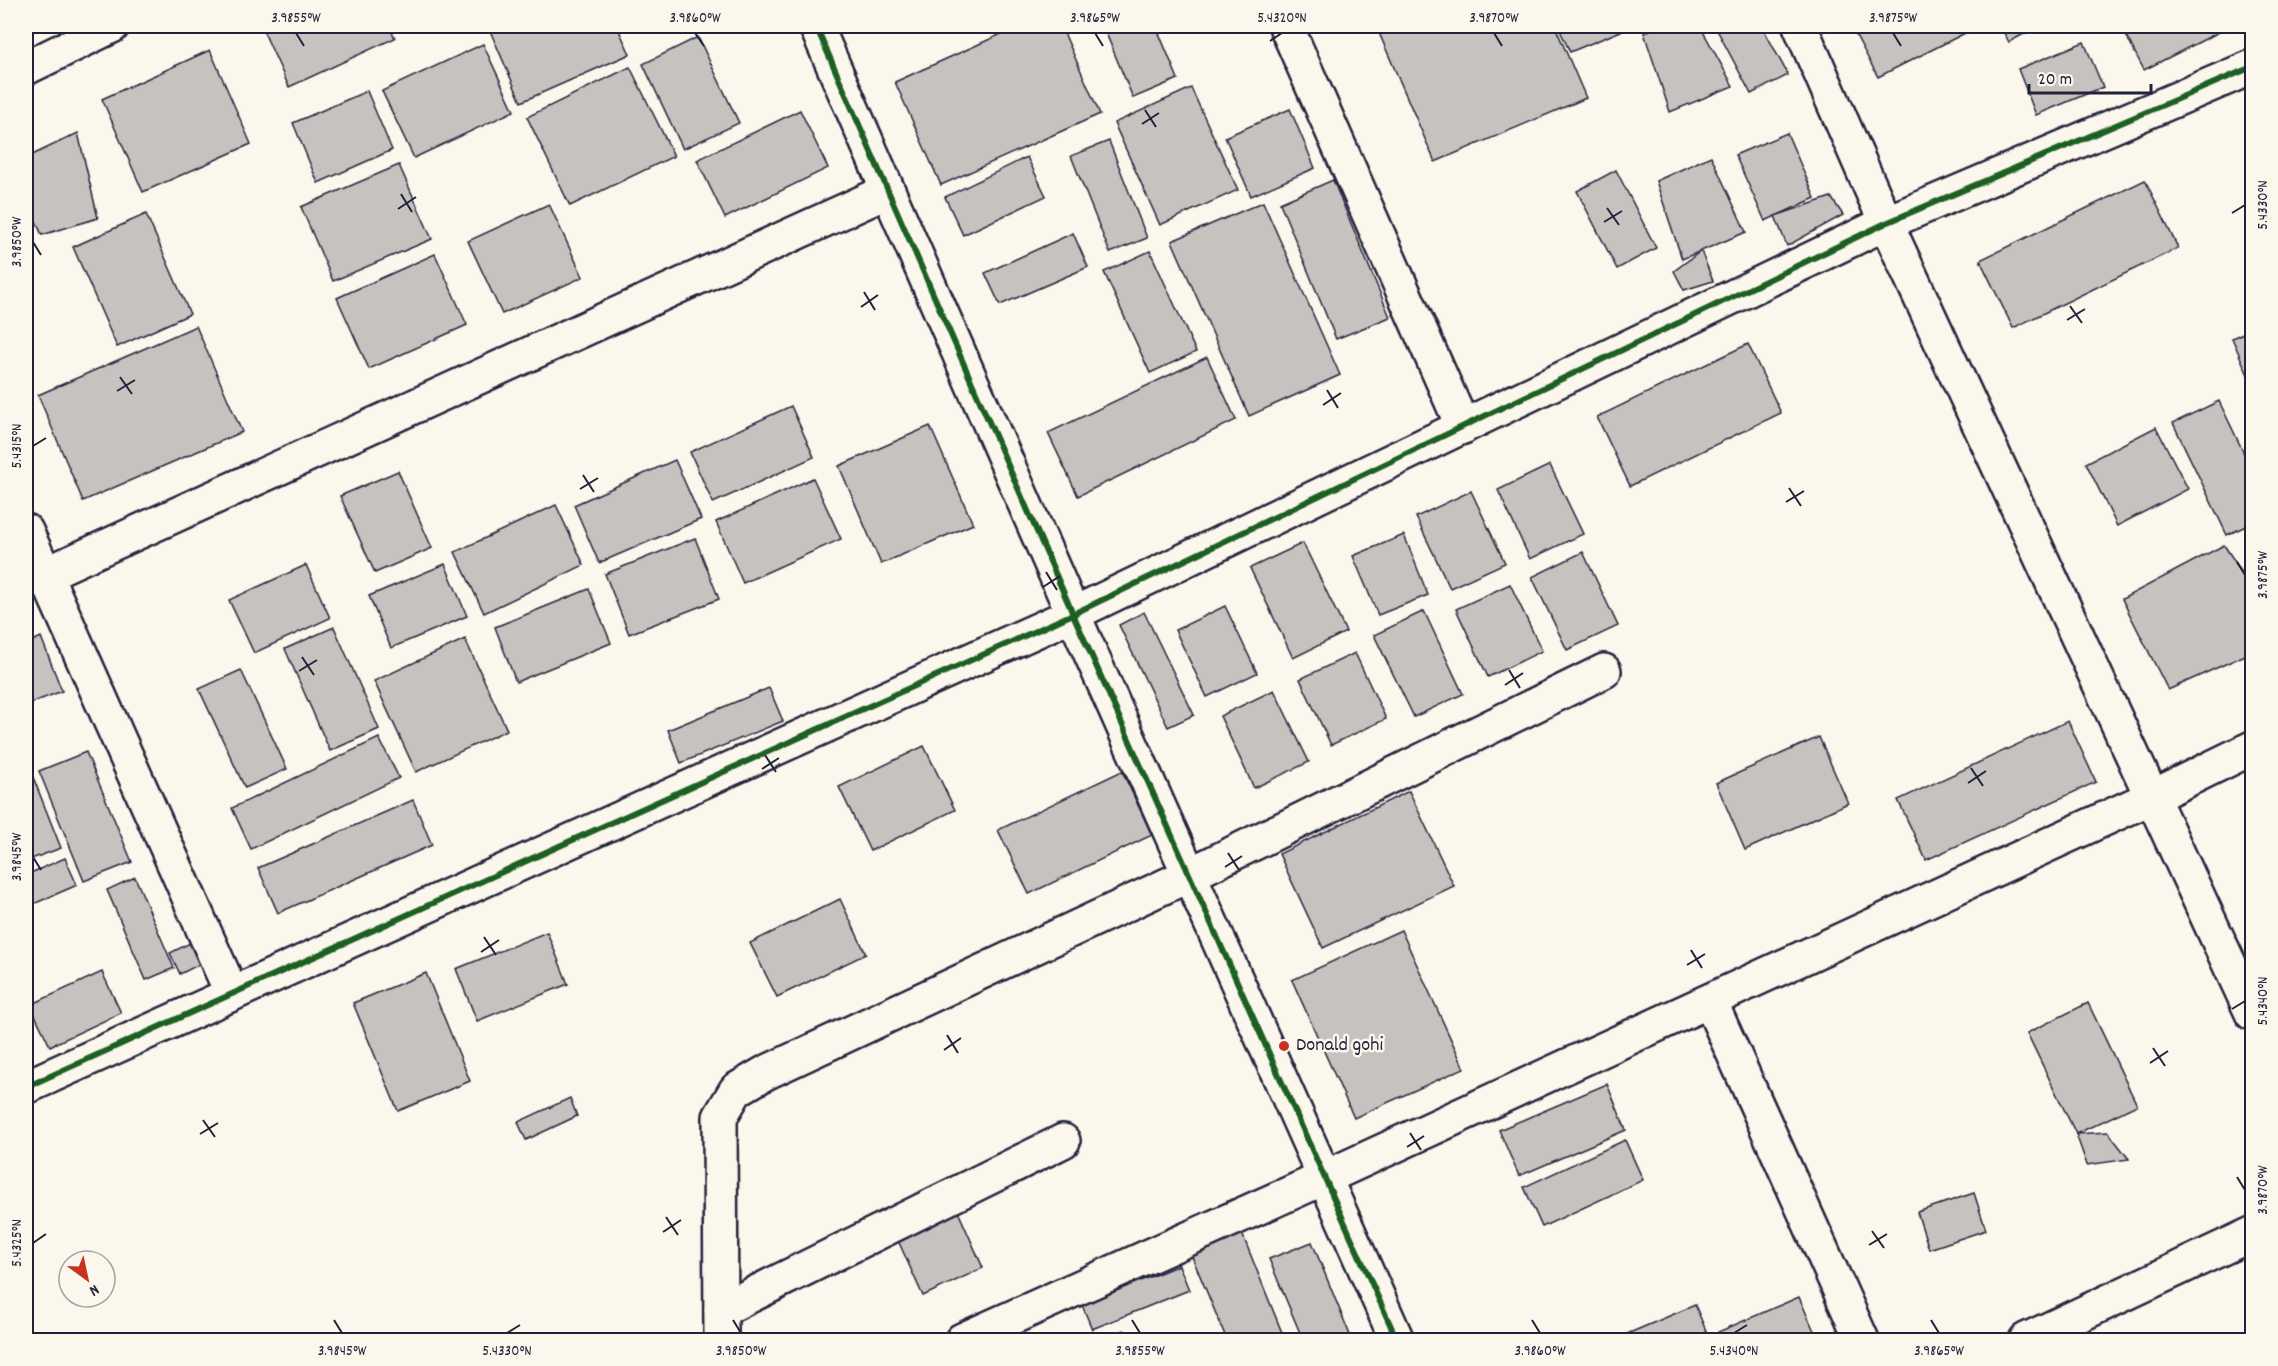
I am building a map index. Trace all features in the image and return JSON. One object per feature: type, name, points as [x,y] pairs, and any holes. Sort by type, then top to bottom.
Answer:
[{"type":"street","points":[[26,68],[112,26]]},
{"type":"street","points":[[816,26],[1073,614],[1191,874],[1397,1341]]},
{"type":"street","points":[[1286,26],[1463,427]]},
{"type":"street","points":[[1800,26],[1886,223],[2253,1013]]},
{"type":"street","points":[[26,1088],[1073,614],[1886,223],[2253,68]]},
{"type":"street","points":[[35,579],[888,191]]},
{"type":"street","points":[[26,531],[35,579],[232,994]]},
{"type":"street","points":[[1064,1141],[721,1325],[720,1117],[736,1090],[765,1073],[1191,874],[1604,671]]},
{"type":"street","points":[[962,1341],[1324,1179],[2152,797],[2253,748]]},
{"type":"street","points":[[1710,1001],[1862,1341]]},
{"type":"street","points":[[2026,1341],[2253,1234]]},
{"type":"building","points":[[267,26],[389,26],[395,38],[289,87],[262,28]]},
{"type":"building","points":[[488,26],[617,26],[630,54],[521,102]]},
{"type":"building","points":[[1019,26],[1061,26],[1100,114],[941,185],[895,82]]},
{"type":"building","points":[[1103,26],[1156,26],[1178,79],[1133,98]]},
{"type":"building","points":[[1376,26],[1555,26],[1586,98],[1435,162]]},
{"type":"building","points":[[1558,26],[1627,26],[1628,28],[1570,52]]},
{"type":"building","points":[[1658,26],[1700,26],[1733,86],[1670,112],[1644,33]]},
{"type":"building","points":[[1715,26],[1762,26],[1788,75],[1751,94]]},
{"type":"building","points":[[1851,26],[1979,26],[1878,77]]},
{"type":"building","points":[[2000,26],[2039,26],[2009,42]]},
{"type":"building","points":[[2121,26],[2231,26],[2144,70]]},
{"type":"building","points":[[698,37],[739,123],[683,149],[643,64]]},
{"type":"building","points":[[2084,42],[2103,87],[2036,115],[2018,69]]},
{"type":"building","points":[[483,44],[514,111],[414,158],[382,91]]},
{"type":"building","points":[[210,50],[251,144],[143,192],[102,99]]},
{"type":"building","points":[[630,67],[674,156],[570,206],[527,117]]},
{"type":"building","points":[[1191,88],[1238,190],[1160,225],[1114,123]]},
{"type":"building","points":[[367,91],[392,150],[318,183],[293,123]]},
{"type":"building","points":[[1290,109],[1315,168],[1251,196],[1225,137]]},
{"type":"building","points":[[800,110],[828,168],[725,218],[697,160]]},
{"type":"building","points":[[78,133],[98,218],[42,235],[26,198],[26,158]]},
{"type":"building","points":[[1787,133],[1815,198],[1765,221],[1735,155]]},
{"type":"building","points":[[1109,141],[1147,238],[1110,253],[1071,156]]},
{"type":"building","points":[[1711,156],[1746,232],[1682,259],[1656,181]]},
{"type":"building","points":[[1027,157],[1046,196],[963,235],[945,197]]},
{"type":"building","points":[[399,165],[432,239],[333,281],[301,207]]},
{"type":"building","points":[[1616,170],[1656,248],[1617,269],[1577,191]]},
{"type":"building","points":[[1333,180],[1390,317],[1336,339],[1280,203]]},
{"type":"building","points":[[2145,180],[2178,248],[2013,328],[1980,260]]},
{"type":"building","points":[[1831,197],[1843,215],[1787,246],[1775,216]]},
{"type":"building","points":[[1263,202],[1340,375],[1249,416],[1172,241]]},
{"type":"building","points":[[549,204],[583,277],[502,314],[468,241]]},
{"type":"building","points":[[146,214],[190,314],[117,347],[73,247]]},
{"type":"building","points":[[1073,233],[1088,267],[1000,305],[985,273]]},
{"type":"building","points":[[1150,251],[1196,352],[1150,373],[1104,272]]},
{"type":"building","points":[[1701,251],[1713,281],[1684,290],[1674,271]]},
{"type":"building","points":[[435,254],[467,325],[369,369],[337,298]]},
{"type":"building","points":[[196,326],[242,432],[83,501],[38,395]]},
{"type":"building","points":[[2252,329],[2252,381],[2251,382],[2232,338]]},
{"type":"building","points":[[1748,344],[1781,413],[1630,486],[1597,417]]},
{"type":"building","points":[[1207,357],[1236,420],[1078,496],[1048,433]]},
{"type":"building","points":[[2219,401],[2252,470],[2252,523],[2227,535],[2173,423]]},
{"type":"building","points":[[791,406],[814,457],[713,503],[690,452]]},
{"type":"building","points":[[930,426],[973,524],[881,564],[839,466]]},
{"type":"building","points":[[2156,427],[2188,489],[2117,526],[2086,463]]},
{"type":"building","points":[[675,460],[701,519],[599,563],[574,505]]},
{"type":"building","points":[[1550,465],[1583,534],[1530,559],[1498,490]]},
{"type":"building","points":[[398,471],[432,548],[375,573],[340,496]]},
{"type":"building","points":[[813,478],[841,539],[743,583],[716,522]]},
{"type":"building","points":[[1471,491],[1505,563],[1450,588],[1416,517]]},
{"type":"building","points":[[556,505],[584,565],[484,613],[455,552]]},
{"type":"building","points":[[1404,535],[1428,595],[1378,615],[1353,556]]},
{"type":"building","points":[[695,538],[719,599],[629,634],[605,574]]},
{"type":"building","points":[[1303,543],[1346,632],[1293,658],[1250,568]]},
{"type":"building","points":[[2224,545],[2252,588],[2252,652],[2168,690],[2122,599]]},
{"type":"building","points":[[1583,552],[1618,626],[1567,650],[1532,577]]},
{"type":"building","points":[[445,564],[467,616],[391,648],[369,596]]},
{"type":"building","points":[[306,565],[330,618],[254,653],[229,600]]},
{"type":"building","points":[[1510,584],[1542,651],[1488,677],[1456,609]]},
{"type":"building","points":[[589,589],[611,643],[516,682],[495,627]]},
{"type":"building","points":[[1225,606],[1257,673],[1207,697],[1175,630]]},
{"type":"building","points":[[1424,611],[1463,694],[1414,717],[1374,635]]},
{"type":"building","points":[[1144,612],[1194,715],[1168,727],[1119,625]]},
{"type":"building","points":[[334,627],[379,729],[330,751],[285,649]]},
{"type":"building","points":[[41,637],[62,691],[26,705],[26,644]]},
{"type":"building","points":[[465,639],[507,730],[416,772],[374,681]]},
{"type":"building","points":[[1355,653],[1386,719],[1331,745],[1300,679]]},
{"type":"building","points":[[241,670],[287,769],[245,788],[199,689]]},
{"type":"building","points":[[769,688],[783,721],[681,763],[668,730]]},
{"type":"building","points":[[1274,690],[1309,762],[1254,788],[1220,716]]},
{"type":"building","points":[[2068,721],[2096,782],[1926,860],[1898,800]]},
{"type":"building","points":[[1819,737],[1848,803],[1745,850],[1716,783]]},
{"type":"building","points":[[379,738],[399,778],[251,849],[232,808]]},
{"type":"building","points":[[924,746],[955,810],[870,851],[839,787]]},
{"type":"building","points":[[86,752],[132,862],[84,881],[39,771]]},
{"type":"building","points":[[1122,771],[1152,835],[1029,894],[998,830]]},
{"type":"building","points":[[33,777],[61,848],[26,861],[26,780]]},
{"type":"building","points":[[1409,791],[1454,886],[1323,948],[1279,854]]},
{"type":"building","points":[[413,800],[432,845],[278,913],[258,868]]},
{"type":"building","points":[[65,858],[77,885],[29,906],[26,897],[26,875]]},
{"type":"building","points":[[135,877],[174,968],[146,980],[107,890]]},
{"type":"building","points":[[840,899],[866,954],[777,997],[750,943]]},
{"type":"building","points":[[1401,930],[1464,1068],[1354,1118],[1292,980]]},
{"type":"building","points":[[547,932],[568,984],[477,1021],[456,969]]},
{"type":"building","points":[[192,942],[202,963],[180,974],[170,953]]},
{"type":"building","points":[[102,972],[121,1013],[50,1046],[30,1005]]},
{"type":"building","points":[[426,973],[470,1081],[398,1111],[353,1003]]},
{"type":"building","points":[[2088,1003],[2137,1105],[2076,1134],[2027,1033]]},
{"type":"building","points":[[1607,1084],[1626,1130],[1519,1176],[1499,1130]]},
{"type":"building","points":[[570,1098],[577,1116],[526,1140],[518,1122]]},
{"type":"building","points":[[2108,1132],[2129,1159],[2087,1165],[2076,1134]]},
{"type":"building","points":[[1625,1140],[1643,1180],[1542,1227],[1524,1187]]},
{"type":"building","points":[[1974,1193],[1986,1230],[1929,1249],[1917,1212]]},
{"type":"building","points":[[957,1209],[983,1268],[923,1296],[896,1236]]},
{"type":"building","points":[[1241,1231],[1285,1340],[1227,1340],[1190,1252]]},
{"type":"building","points":[[1312,1242],[1352,1340],[1303,1340],[1269,1259]]},
{"type":"building","points":[[1179,1265],[1189,1290],[1092,1329],[1082,1305]]},
{"type":"building","points":[[1799,1297],[1818,1340],[1722,1340],[1718,1332]]},
{"type":"building","points":[[1695,1305],[1710,1340],[1613,1340]]},
{"type":"building","points":[[1124,1330],[1128,1340],[1100,1340]]},
{"type":"cycle path","points":[[816,26],[1073,614],[1397,1340]]},
{"type":"cycle path","points":[[26,1087],[1073,614],[1886,223],[2252,67]]},
{"type":"place","name":"Donald gohi","points":[[1284,1046]]}]
